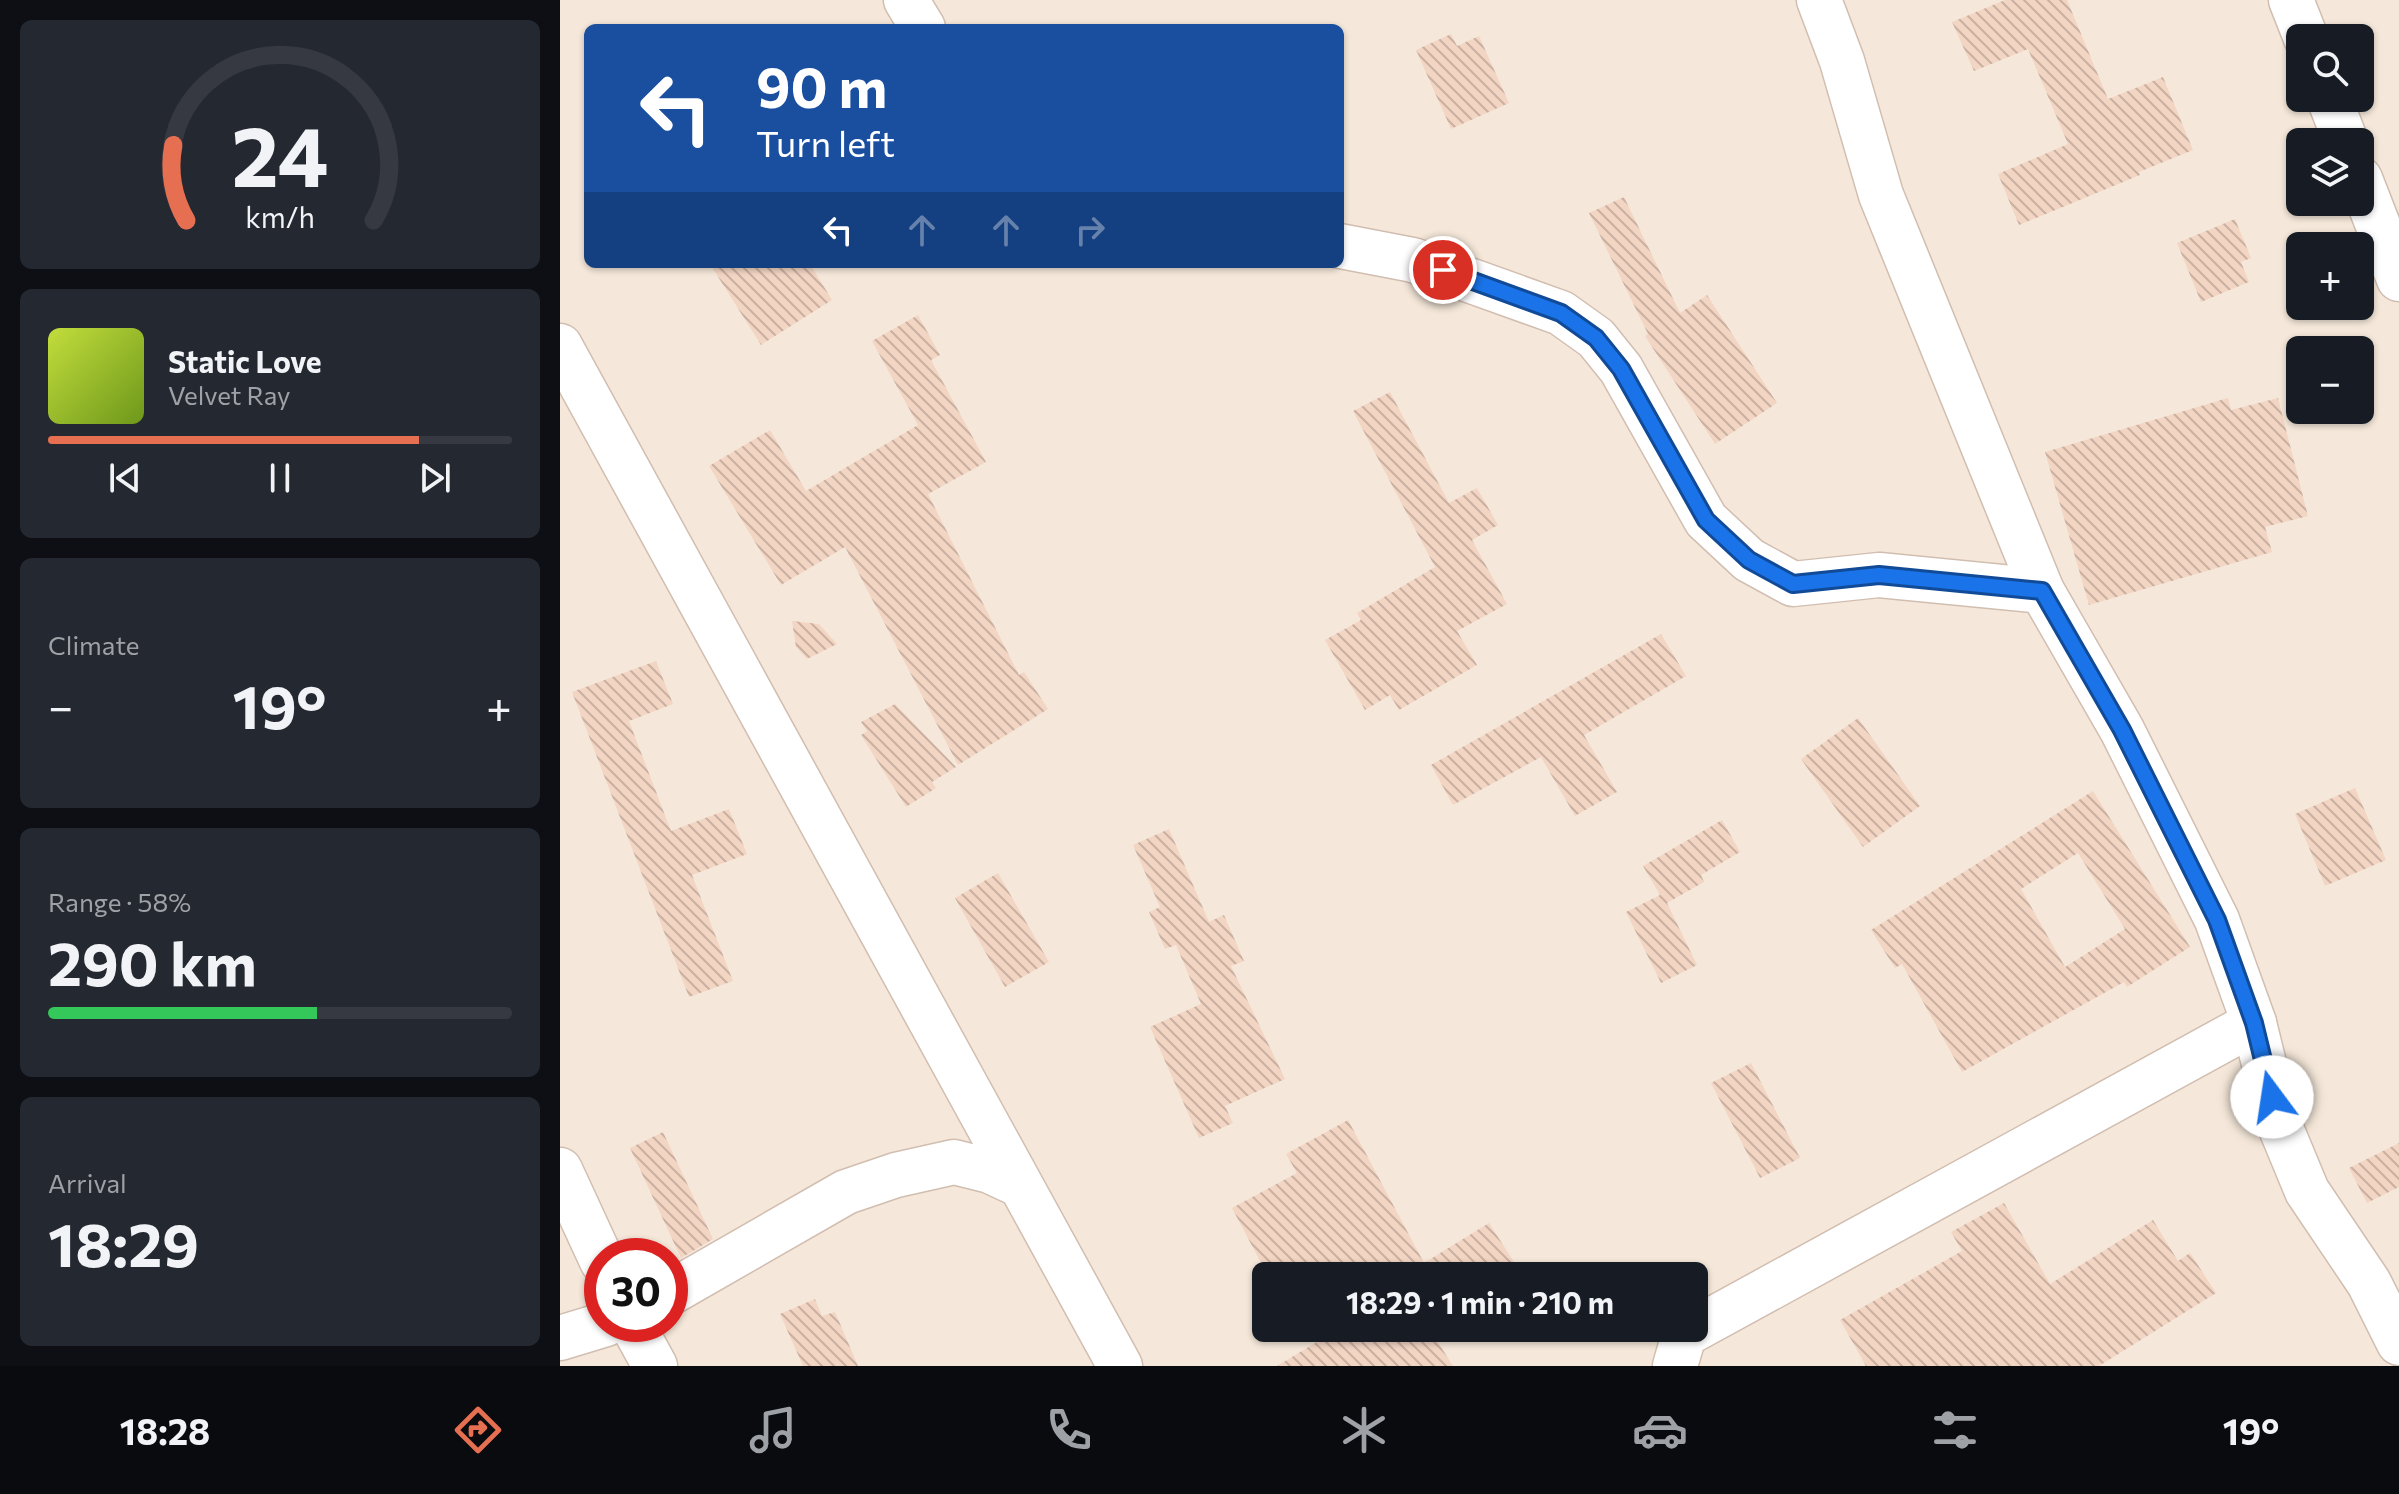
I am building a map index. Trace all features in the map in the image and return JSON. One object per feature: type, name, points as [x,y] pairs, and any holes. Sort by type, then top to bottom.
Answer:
[{"type":"street","points":[[906,0],[921,24]]},
{"type":"street","points":[[1819,0],[1842,61],[1881,195],[2042,591],[2122,730],[2217,920],[2254,1023],[2278,1121],[2307,1191],[2369,1283],[2399,1343]]},
{"type":"street","points":[[2291,0],[2300,24]]},
{"type":"street","points":[[2374,215],[2399,279]]},
{"type":"street","points":[[1344,247],[1413,260],[1546,307],[1561,313],[1596,338],[1621,369],[1706,520],[1749,560],[1793,584],[1879,575],[2042,591]]},
{"type":"street","points":[[560,346],[1120,1366]]},
{"type":"street","points":[[1675,1366],[1684,1335],[2254,1023]]},
{"type":"street","points":[[688,1283],[846,1192],[896,1175],[954,1162],[990,1171],[1020,1185]]},
{"type":"street","points":[[560,1170],[591,1238]]},
{"type":"street","points":[[560,1338],[584,1331]]},
{"type":"street","points":[[642,1342],[655,1366]]},
{"type":"shaded area","points":[[560,0],[2399,0],[2399,1366],[560,1366]]},
{"type":"building","points":[[2005,0],[2067,0],[2108,99],[2163,77],[2193,150],[2019,225],[1998,174],[2068,144],[2028,49],[1974,71],[1952,22]]},
{"type":"building","points":[[1451,34],[1457,46],[1479,36],[1509,103],[1451,129],[1416,50]]},
{"type":"building","points":[[1624,197],[1680,313],[1707,295],[1777,403],[1715,444],[1645,336],[1648,334],[1589,213]]},
{"type":"building","points":[[2235,219],[2251,258],[2241,262],[2249,282],[2201,302],[2177,243]]},
{"type":"building","points":[[713,268],[812,268],[832,300],[761,345]]},
{"type":"building","points":[[918,315],[940,355],[931,360],[986,462],[928,494],[1019,675],[1024,672],[1048,709],[958,765],[845,547],[781,585],[709,466],[770,430],[806,491],[918,425],[872,341]]},
{"type":"building","points":[[1390,392],[1449,503],[1477,488],[1498,525],[1472,540],[1507,604],[1457,631],[1477,665],[1399,710],[1390,695],[1365,710],[1325,640],[1361,620],[1357,613],[1435,567],[1353,411]]},
{"type":"building","points":[[2228,398],[2231,410],[2278,398],[2308,516],[2265,527],[2272,552],[2089,605],[2045,452]]},
{"type":"building","points":[[792,621],[819,624],[837,644],[807,659],[796,647]]},
{"type":"building","points":[[1661,634],[1686,676],[1584,735],[1617,792],[1575,816],[1541,757],[1453,805],[1431,765]]},
{"type":"building","points":[[656,661],[673,704],[629,721],[671,831],[729,809],[747,854],[692,875],[733,981],[689,997],[572,692]]},
{"type":"building","points":[[895,704],[956,767],[932,782],[936,788],[906,807],[861,735],[867,731],[861,722]]},
{"type":"building","points":[[1858,718],[1920,806],[1863,847],[1801,759]]},
{"type":"building","points":[[2355,788],[2386,860],[2325,886],[2295,814]]},
{"type":"building","points":[[2093,791],[2190,947],[2127,987],[2124,982],[1962,1072],[1902,964],[1895,968],[1871,930]],"holes":[[[2078,853],[2125,929],[2065,967],[2021,889]]]},
{"type":"building","points":[[1722,820],[1740,852],[1701,875],[1704,882],[1667,903],[1697,965],[1661,983],[1626,912],[1660,895],[1643,866]]},
{"type":"building","points":[[1169,829],[1209,922],[1224,915],[1244,961],[1231,966],[1285,1079],[1225,1106],[1233,1123],[1199,1138],[1150,1027],[1201,1004],[1176,945],[1165,949],[1149,912],[1160,907],[1133,845]]},
{"type":"building","points":[[998,873],[1049,962],[1005,987],[955,898]]},
{"type":"building","points":[[1751,1063],[1800,1158],[1760,1178],[1711,1083]]},
{"type":"building","points":[[1348,1120],[1423,1262],[1261,1262],[1232,1208],[1297,1173],[1286,1154]]},
{"type":"building","points":[[663,1132],[713,1239],[688,1254],[688,1238],[672,1238],[630,1148]]},
{"type":"building","points":[[2399,1143],[2399,1187],[2367,1203],[2349,1168]]},
{"type":"building","points":[[2004,1203],[2050,1284],[2153,1220],[2178,1261],[2190,1253],[2216,1293],[2099,1366],[1866,1366],[1840,1320],[1962,1251],[1951,1232]]},
{"type":"building","points":[[1489,1223],[1514,1262],[1426,1262]]},
{"type":"building","points":[[815,1299],[822,1316],[835,1312],[858,1366],[803,1366],[780,1314]]},
{"type":"building","points":[[1317,1342],[1438,1342],[1453,1366],[1277,1366]]},
{"type":"route","points":[[1443,270],[1561,313],[1596,338],[1621,369],[1706,520],[1749,560],[1793,584],[1879,575],[2042,591],[2122,730],[2217,920],[2254,1023],[2272,1097]]}]
